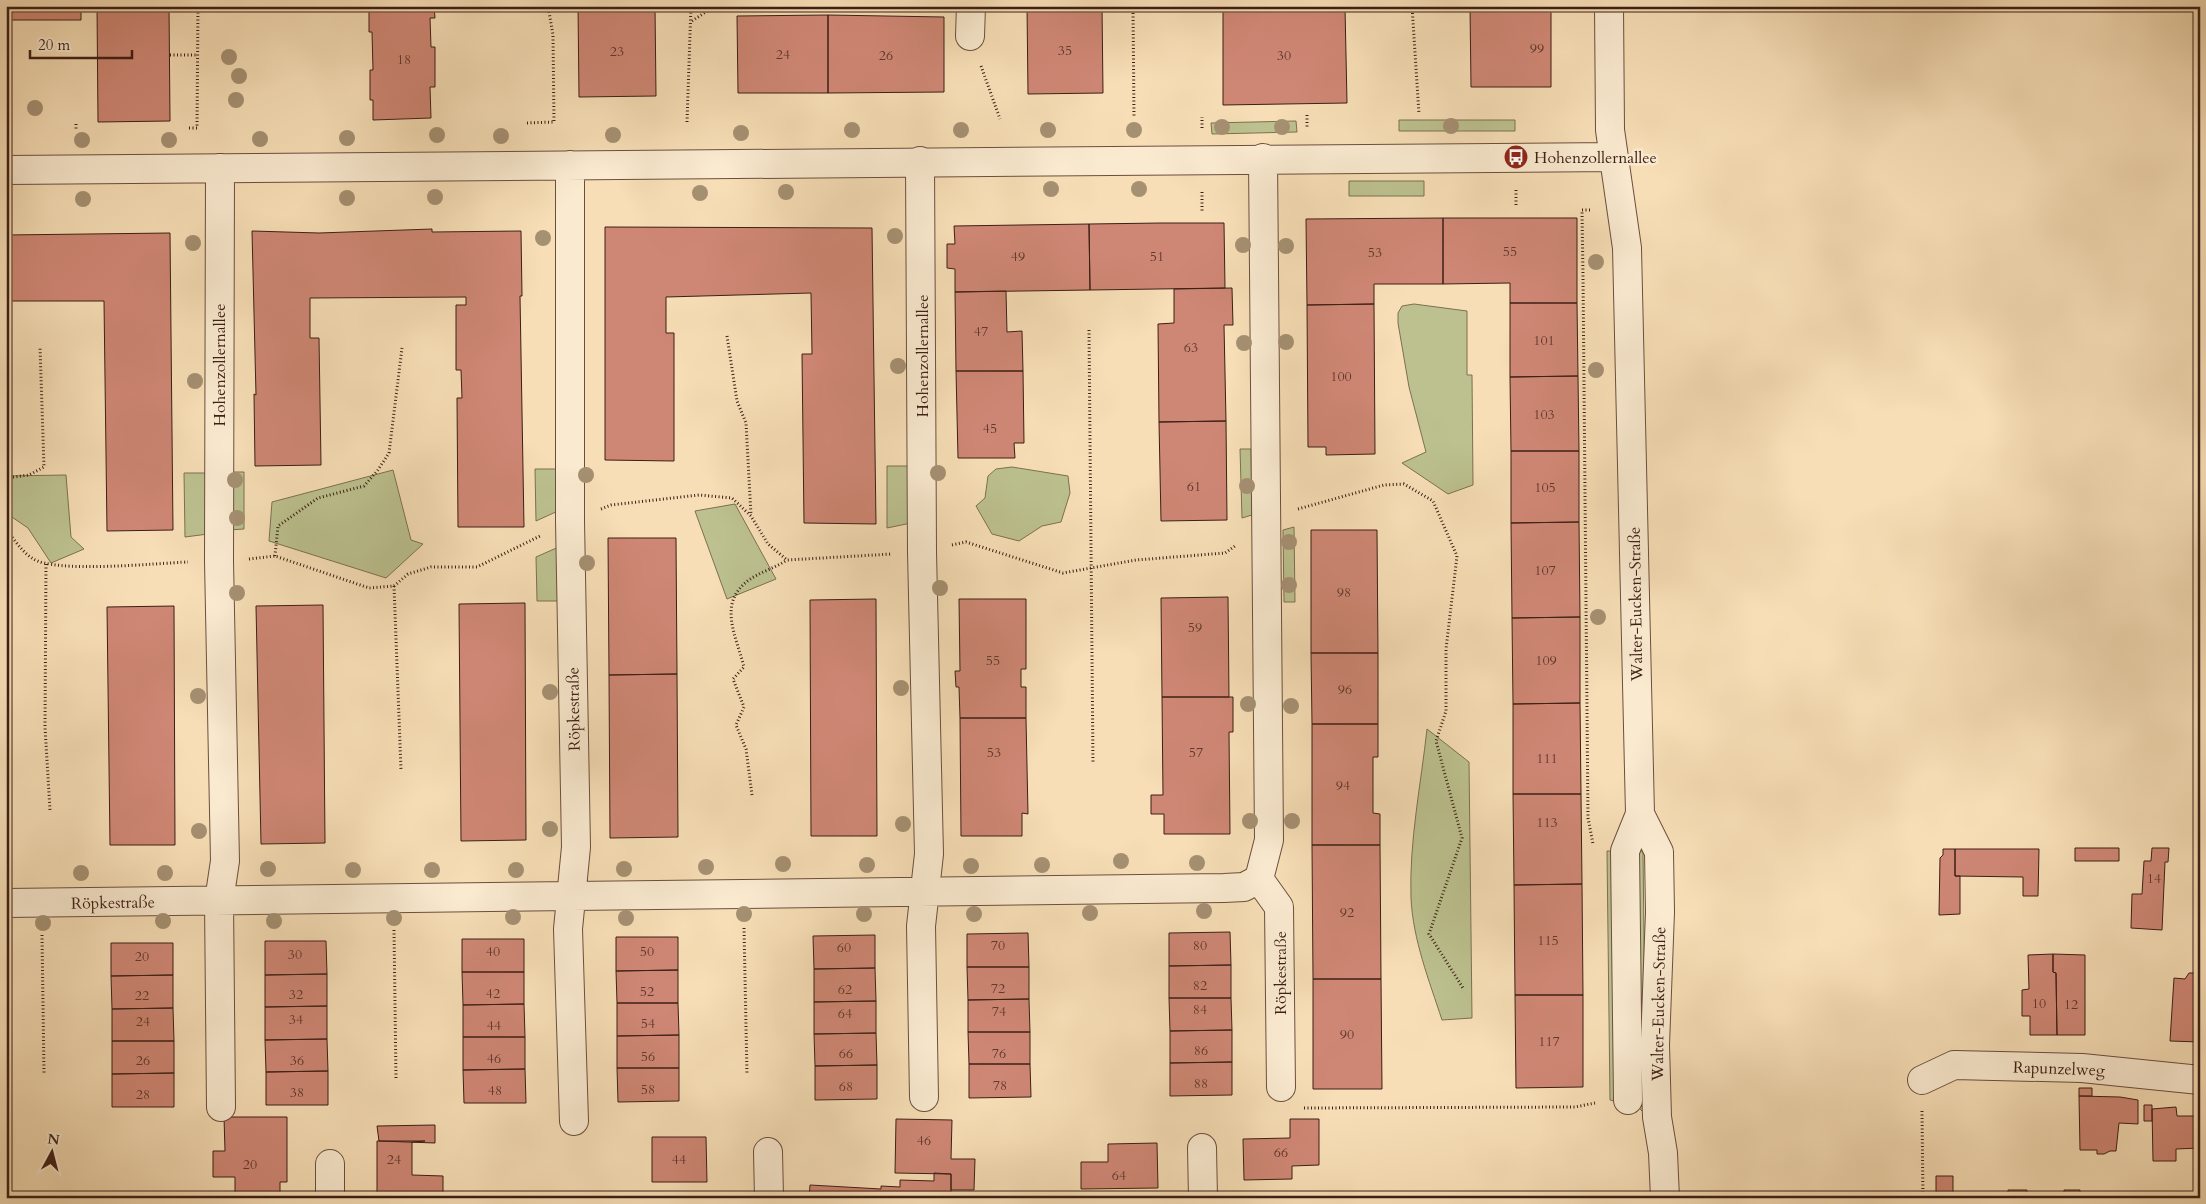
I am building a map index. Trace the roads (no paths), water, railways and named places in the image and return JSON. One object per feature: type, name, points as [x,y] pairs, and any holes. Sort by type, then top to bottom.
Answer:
[{"type":"street","points":[[970,36],[971,6]]},
{"type":"street","name":"Walter-Eucken-Straße","points":[[1609,6],[1610,130],[1627,248],[1640,814],[1659,852],[1660,912],[1656,1072],[1657,1117],[1663,1152],[1664,1198]]},
{"type":"street","points":[[6,170],[1263,158],[1614,157]]},
{"type":"street","points":[[1259,879],[1270,840],[1263,158]]},
{"type":"street","name":"Hohenzollernallee","points":[[920,161],[922,552],[928,848],[924,893]]},
{"type":"street","name":"Röpkestraße","points":[[570,165],[570,521],[576,847],[568,929],[574,1121]]},
{"type":"street","name":"Hohenzollernallee","points":[[219,900],[225,856],[219,561],[220,168]]},
{"type":"street","points":[[1615,1102],[1625,851],[1640,814]]},
{"type":"street","name":"Röpkestraße","points":[[6,903],[1224,888],[1244,887],[1259,879],[1279,906],[1281,1087]]},
{"type":"street","points":[[924,893],[921,926],[924,1097]]},
{"type":"street","points":[[219,900],[221,1107]]},
{"type":"street","name":"Rapunzelweg","points":[[1922,1080],[1954,1065],[2082,1068],[2200,1080]]},
{"type":"street","points":[[1202,1148],[1202,1198]]},
{"type":"street","points":[[768,1152],[769,1198]]},
{"type":"street","points":[[330,1164],[330,1198]]},
{"type":"place","name":"Hohenzollernallee","points":[[1516,157]]}]
